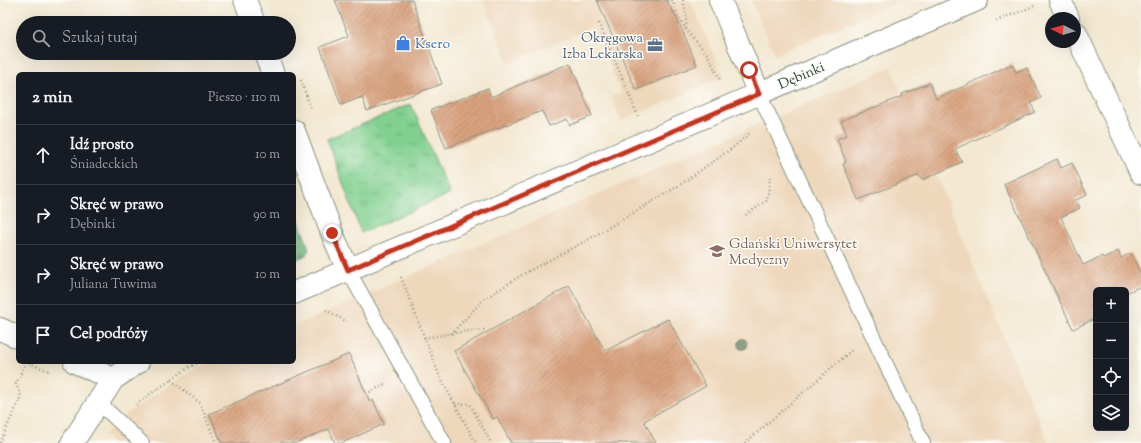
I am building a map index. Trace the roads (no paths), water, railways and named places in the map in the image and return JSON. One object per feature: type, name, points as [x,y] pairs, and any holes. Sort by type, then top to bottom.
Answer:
[{"type":"street","points":[[245,0],[251,16]]},
{"type":"street","points":[[720,0],[759,94]]},
{"type":"street","name":"Dębinki","points":[[296,292],[977,0]]},
{"type":"street","points":[[1060,0],[1065,12]]},
{"type":"street","points":[[1081,45],[1141,173]]},
{"type":"street","points":[[268,60],[272,72]]},
{"type":"street","points":[[296,136],[332,233],[348,270]]},
{"type":"street","points":[[0,329],[16,336]]},
{"type":"street","points":[[79,364],[113,380]]},
{"type":"street","points":[[72,443],[113,380],[135,364]]},
{"type":"lane","points":[[759,94],[923,443]]},
{"type":"lane","points":[[348,270],[444,443]]},
{"type":"lane","points":[[98,402],[142,443]]},
{"type":"place","name":"Ksero","points":[[403,43]]},
{"type":"place","name":"Okręgowa Izba Lekarska","points":[[655,45]]},
{"type":"place","name":"Gdański Uniwersytet Medyczny","points":[[717,251]]}]
